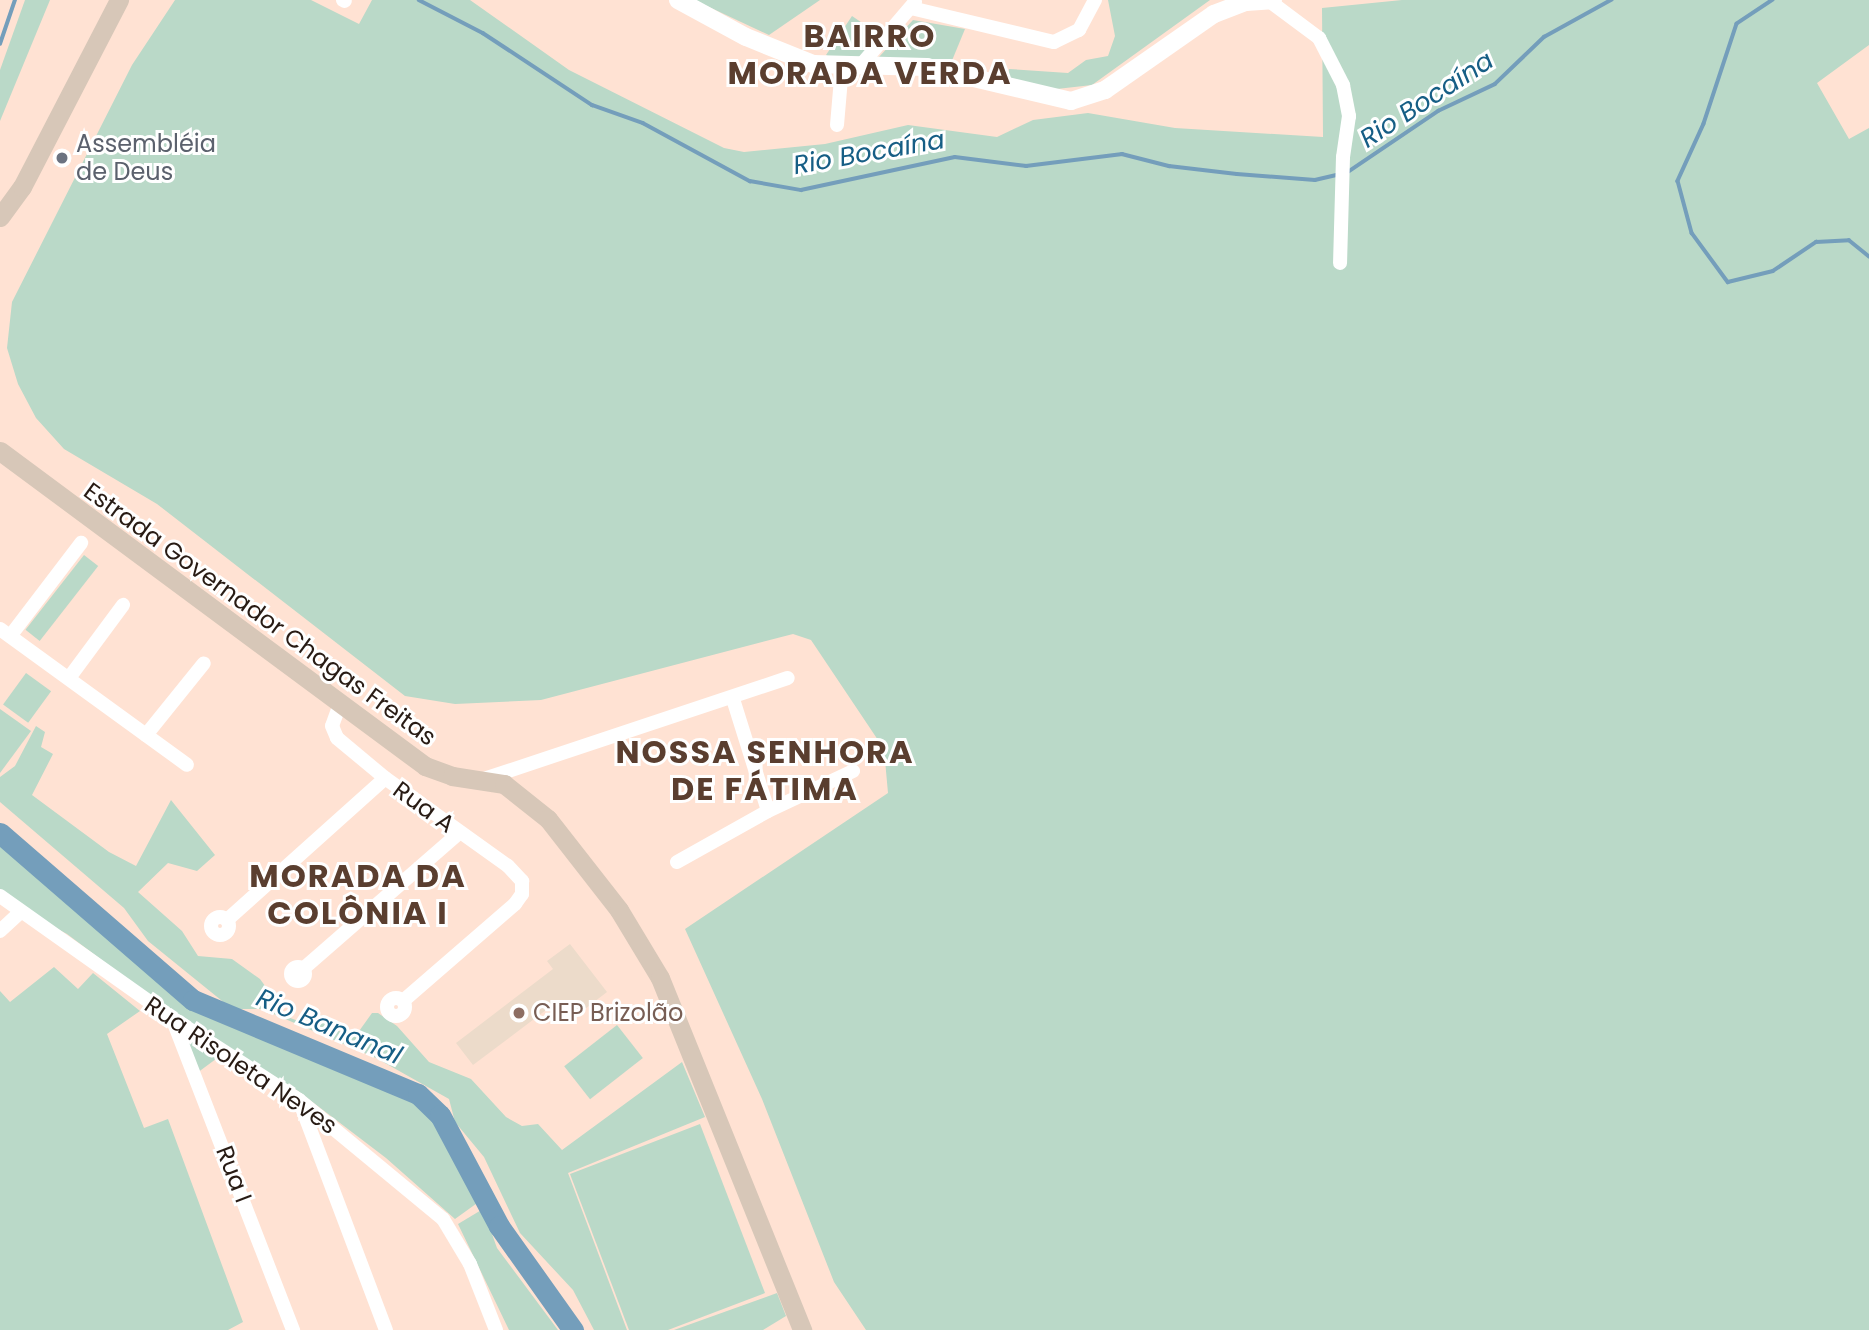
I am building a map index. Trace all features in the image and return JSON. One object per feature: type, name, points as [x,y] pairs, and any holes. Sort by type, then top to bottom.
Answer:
[{"type":"main road","points":[[0,217],[22,187],[119,0]]},
{"type":"main road","name":"Estrada Governador Chagas Freitas","points":[[0,451],[87,534],[340,704],[425,766],[510,786],[548,819],[644,948],[677,1015],[802,1330]]},
{"type":"street","points":[[678,0],[773,50],[813,64],[842,67],[927,67],[1059,100],[1079,100],[1115,84],[1214,14],[1246,2],[1271,0],[1319,38],[1335,63],[1349,116],[1343,157],[1340,263]]},
{"type":"street","points":[[861,65],[914,4],[1054,42],[1079,30],[1095,0]]},
{"type":"street","points":[[837,125],[842,67]]},
{"type":"street","points":[[87,534],[5,632],[187,765]]},
{"type":"street","points":[[69,678],[123,606]]},
{"type":"street","points":[[146,735],[204,663]]},
{"type":"street","points":[[483,780],[733,699],[788,678]]},
{"type":"street","points":[[733,699],[768,811]]},
{"type":"street","name":"Rua A","points":[[340,704],[332,722],[334,734],[385,778],[519,876],[523,888],[515,904],[403,1001]]},
{"type":"street","points":[[677,862],[768,811],[853,771]]},
{"type":"street","points":[[227,920],[385,778]]},
{"type":"street","points":[[303,969],[459,833]]},
{"type":"street","name":"Rua Risoleta Neves","points":[[0,896],[19,913],[172,1018],[299,1100],[451,1227],[496,1330]]},
{"type":"street","points":[[0,931],[19,913]]},
{"type":"street","name":"Rua I","points":[[172,1018],[293,1330]]},
{"type":"street","points":[[299,1100],[386,1330]]},
{"type":"shaded area","name":"CIEP Brizolão","points":[[570,944],[607,992],[568,1022],[554,1004],[473,1065],[456,1043],[553,969],[547,961]]},
{"type":"green space","points":[[25,0],[50,0],[0,121],[0,70]]},
{"type":"green space","points":[[175,0],[311,0],[359,24],[372,0],[470,0],[569,70],[724,148],[744,152],[825,144],[908,125],[997,137],[1033,120],[1088,113],[1175,128],[1323,137],[1322,8],[1402,0],[1869,0],[1869,45],[1817,83],[1849,139],[1869,128],[1869,1330],[866,1330],[834,1282],[762,1099],[685,929],[888,793],[884,749],[811,640],[793,634],[541,700],[455,704],[405,696],[157,504],[64,449],[36,418],[18,384],[7,348],[12,302],[132,65]]},
{"type":"green space","points":[[694,0],[820,0],[769,35]]},
{"type":"green space","points":[[1108,0],[1210,0],[1092,85],[1048,90],[1008,78],[1009,69],[1068,73],[1086,60],[1108,56],[1115,36]]},
{"type":"green space","points":[[852,16],[880,35],[859,58],[835,60],[826,55]]},
{"type":"green space","points":[[913,20],[965,29],[951,63],[879,57]]},
{"type":"green space","points":[[84,555],[98,566],[40,641],[26,630]]},
{"type":"green space","points":[[26,673],[51,691],[28,723],[3,705]]},
{"type":"green space","points":[[0,709],[31,731],[0,773]]},
{"type":"green space","points":[[36,726],[45,732],[41,747],[53,754],[32,795],[109,852],[136,866],[171,800],[215,855],[197,871],[168,863],[138,892],[182,931],[198,956],[232,959],[260,979],[271,994],[266,1004],[285,1016],[309,1025],[322,1015],[338,1031],[357,1034],[372,1013],[378,1013],[397,1026],[429,1062],[471,1079],[506,1117],[522,1126],[538,1124],[562,1150],[682,1062],[705,1117],[568,1173],[627,1330],[594,1330],[573,1290],[520,1233],[484,1157],[455,1122],[449,1099],[376,1058],[262,1009],[232,1009],[148,941],[124,908],[0,802],[0,777],[15,766]]},
{"type":"green space","points":[[0,835],[42,869],[135,959],[193,1004],[359,1072],[418,1103],[445,1133],[480,1201],[455,1219],[386,1158],[298,1091],[175,1015],[67,934],[37,918],[0,889]]},
{"type":"green space","points":[[54,967],[78,989],[93,973],[140,1011],[107,1034],[144,1128],[168,1119],[243,1322],[228,1330],[0,1330],[0,991],[10,1002]]},
{"type":"green space","points":[[617,1025],[643,1058],[590,1099],[564,1066]]},
{"type":"green space","points":[[182,1028],[220,1056],[197,1073]]},
{"type":"green space","points":[[700,1124],[765,1293],[668,1330],[629,1330],[570,1174]]},
{"type":"green space","points":[[483,1209],[497,1248],[558,1330],[509,1330],[458,1224]]},
{"type":"green space","points":[[777,1293],[786,1316],[763,1330],[674,1330]]},
{"type":"waterway","name":"Rio Bocaína","points":[[0,44],[15,0]]},
{"type":"waterway","name":"Rio Bocaína","points":[[419,0],[483,33],[592,105],[643,123],[750,181],[801,190],[955,157],[1026,166],[1122,154],[1169,166],[1237,174],[1315,180],[1340,174]]},
{"type":"waterway","name":"Rio Bocaína","points":[[1348,172],[1438,111],[1495,84],[1544,37],[1611,0]]},
{"type":"waterway","name":"Rio Bocaína","points":[[1773,0],[1737,24],[1704,124],[1678,181],[1692,233],[1728,282],[1773,271],[1816,242],[1849,240],[1869,256]]},
{"type":"waterway","name":"Rio Bananal","points":[[0,833],[193,1000],[418,1094],[440,1115],[499,1226],[573,1330]]},
{"type":"place","name":"Assembléia de Deus","points":[[62,158]]},
{"type":"place","name":"CIEP Brizolão","points":[[519,1013]]},
{"type":"district","name":"BAIRRO MORADA VERDA","points":[[870,56]]},
{"type":"district","name":"NOSSA SENHORA DE FÁTIMA","points":[[765,772]]},
{"type":"district","name":"MORADA DA COLÔNIA I","points":[[358,896]]}]
